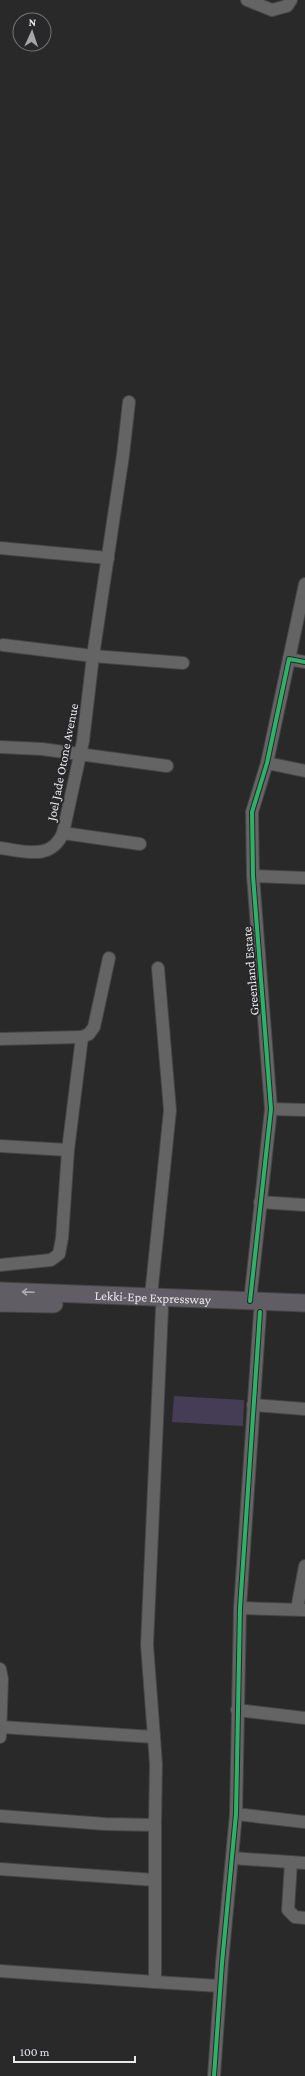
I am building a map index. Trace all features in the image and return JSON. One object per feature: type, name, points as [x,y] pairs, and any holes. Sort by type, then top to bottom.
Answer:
[{"type":"highway","name":"Lekki-Epe Expressway","points":[[0,1291],[157,1302],[255,1306],[305,1303]]},
{"type":"highway","name":"Lekki-Epe Expressway","points":[[0,1303],[157,1302]]},
{"type":"highway","name":"Lekki-Epe Expressway","points":[[255,1306],[305,1314]]},
{"type":"street","points":[[247,0],[272,10],[287,6],[290,0]]},
{"type":"street","name":"Joel Jade Otone Avenue","points":[[61,838],[84,731],[93,656],[123,455],[129,402]]},
{"type":"street","points":[[0,548],[108,558]]},
{"type":"street","name":"Greenland Estate","points":[[214,2076],[220,1986],[236,1814],[240,1608],[253,1405],[255,1306],[260,1202],[271,1109],[253,876],[252,812],[267,763],[305,584]]},
{"type":"street","points":[[3,645],[93,656],[183,663]]},
{"type":"street","points":[[289,659],[305,662]]},
{"type":"street","points":[[0,747],[18,747],[80,754],[167,766]]},
{"type":"street","points":[[267,763],[305,771]]},
{"type":"street","points":[[0,848],[42,853],[51,849],[61,838],[140,844]]},
{"type":"street","points":[[253,876],[305,878]]},
{"type":"street","points":[[0,1039],[82,1037],[89,1034],[94,1027],[109,958]]},
{"type":"street","points":[[155,1982],[156,1764],[147,1645],[157,1302],[170,1110],[158,968]]},
{"type":"street","points":[[0,1265],[50,1260],[59,1254],[62,1238],[68,1150],[82,1037]]},
{"type":"street","points":[[271,1109],[305,1110]]},
{"type":"street","points":[[0,1146],[68,1150]]},
{"type":"street","points":[[260,1202],[305,1205]]},
{"type":"street","points":[[253,1405],[305,1409]]},
{"type":"street","points":[[240,1608],[301,1610],[305,1566]]},
{"type":"street","points":[[0,1669],[2,1679],[0,1732],[154,1737]]},
{"type":"street","points":[[237,1710],[305,1718]]},
{"type":"street","points":[[236,1814],[305,1822]]},
{"type":"street","points":[[0,1816],[105,1824],[155,1825]]},
{"type":"street","points":[[232,1858],[305,1863]]},
{"type":"street","points":[[291,1862],[288,1910],[295,1917],[305,1918]]},
{"type":"street","points":[[0,1869],[155,1880]]},
{"type":"street","points":[[0,1971],[220,1986]]},
{"type":"shaded area","points":[[174,1396],[244,1400],[243,1426],[172,1422]]},
{"type":"cycle path","points":[[250,1301],[271,1109],[253,876],[252,812],[267,763],[289,659],[305,662]]},
{"type":"cycle path","points":[[214,2076],[222,1963],[236,1814],[240,1608],[260,1312]]}]
